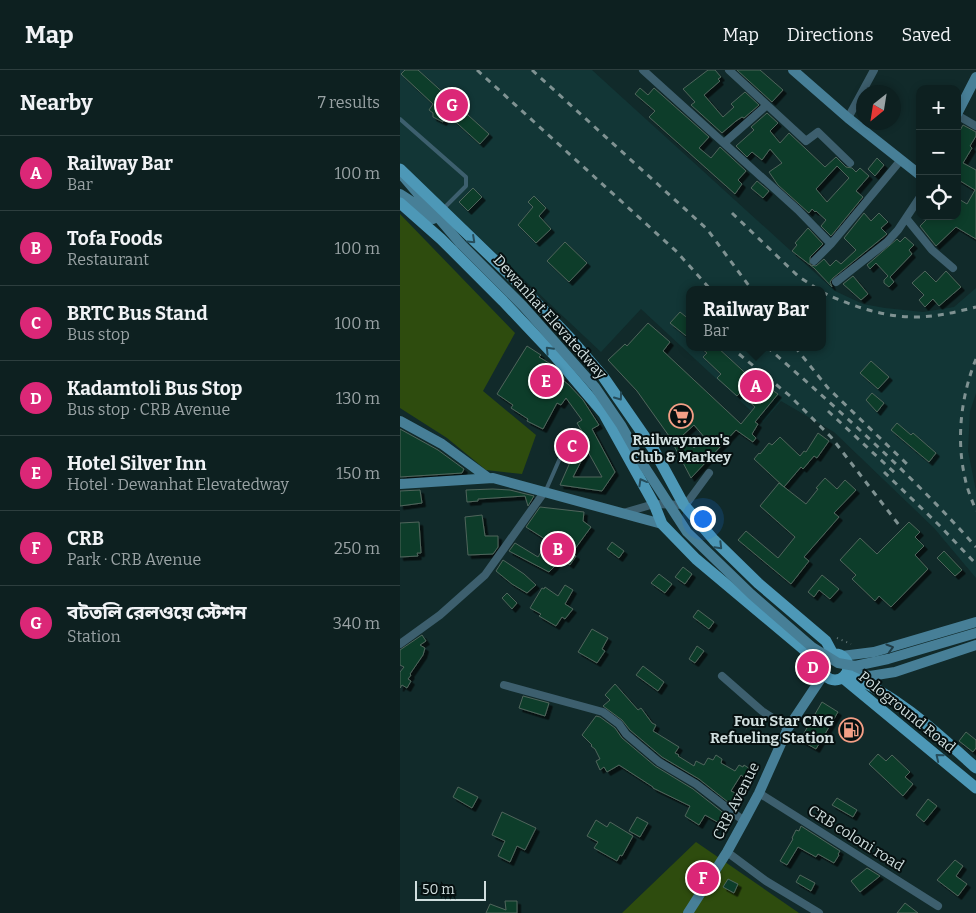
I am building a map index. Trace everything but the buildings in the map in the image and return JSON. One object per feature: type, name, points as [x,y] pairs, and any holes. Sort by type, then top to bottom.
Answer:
[{"type":"main road","points":[[793,70],[848,118],[919,175]]},
{"type":"main road","points":[[961,107],[974,84]]},
{"type":"main road","points":[[400,169],[520,286],[571,339],[602,375],[654,450],[684,505],[714,540],[758,584],[826,641],[833,657]]},
{"type":"main road","name":"Dewanhat Elevatedway","points":[[400,174],[460,243],[523,306],[594,387],[621,425],[644,466],[686,532],[750,594],[812,647],[838,663],[854,666],[888,659],[976,633]]},
{"type":"main road","name":"Dewanhat Elevatedway","points":[[400,194],[414,203],[460,243]]},
{"type":"main road","points":[[400,203],[441,239],[503,301],[604,414],[654,504],[662,524],[696,559],[807,652],[846,659],[846,674]]},
{"type":"main road","points":[[400,421],[442,444],[487,478]]},
{"type":"main road","points":[[400,484],[487,478],[545,491],[621,514],[662,524]]},
{"type":"main road","points":[[976,622],[874,652],[833,657],[822,670],[832,680],[846,674],[870,676],[895,672],[976,645]]},
{"type":"main road","name":"CRB Avenue","points":[[688,913],[727,852],[759,793],[788,728],[824,674]]},
{"type":"main road","points":[[846,674],[864,682],[894,700],[976,768]]},
{"type":"main road","name":"Pologround Road","points":[[846,674],[976,788]]},
{"type":"street","points":[[643,70],[798,210],[831,244]]},
{"type":"street","points":[[729,70],[806,141],[818,132],[850,164]]},
{"type":"street","points":[[848,118],[874,70]]},
{"type":"street","points":[[724,143],[767,105]]},
{"type":"street","points":[[961,117],[976,126]]},
{"type":"street","points":[[814,261],[831,244],[900,161]]},
{"type":"street","points":[[836,282],[887,242],[898,230],[916,203]]},
{"type":"street","points":[[906,218],[932,250],[953,268]]},
{"type":"street","points":[[621,514],[654,504],[684,505],[709,473]]},
{"type":"street","points":[[400,644],[440,615],[485,575],[545,491]]},
{"type":"street","points":[[722,676],[762,711],[788,728]]},
{"type":"street","points":[[504,685],[603,712],[619,724],[626,734],[659,762],[696,784],[744,820]]},
{"type":"street","name":"CRB coloni road","points":[[759,793],[938,906]]},
{"type":"street","points":[[727,852],[766,881],[819,913]]},
{"type":"lane","points":[[400,119],[466,176],[466,186],[442,211]]},
{"type":"lane","points":[[545,491],[571,432]]},
{"type":"shaded area","points":[[400,70],[405,70],[401,74],[433,104],[429,110],[433,113],[433,117],[443,122],[448,115],[489,134],[418,70],[592,70],[835,291],[863,304],[923,312],[954,307],[976,288],[976,393],[970,411],[968,451],[976,491],[976,578],[934,528],[834,432],[781,401],[763,422],[686,351],[826,351],[826,286],[686,286],[686,351],[641,309],[601,352],[400,163]],"holes":[[[532,209],[551,229],[545,234],[526,214]],[[565,242],[587,263],[569,282],[547,261]]]},
{"type":"green space","points":[[400,214],[515,333],[483,391],[536,435],[522,474],[486,470],[447,438],[400,408]]},
{"type":"green space","points":[[696,842],[799,913],[622,913]]},
{"type":"railway","points":[[477,70],[677,252],[707,286]]},
{"type":"railway","points":[[532,70],[707,229],[749,286]]},
{"type":"railway","points":[[732,213],[798,276],[813,286]]},
{"type":"railway","points":[[826,294],[867,310],[891,315],[923,317],[976,307]]},
{"type":"railway","points":[[772,351],[901,469],[976,547]]},
{"type":"railway","points":[[798,351],[828,388],[909,466]]},
{"type":"railway","points":[[739,354],[790,396],[831,437],[899,525]]},
{"type":"railway","points":[[976,359],[967,388],[961,433],[962,463],[968,490],[976,511]]},
{"type":"railway","points":[[828,411],[896,474]]},
{"type":"railway","points":[[884,472],[976,564]]},
{"type":"place","name":"বটতলি রেলওয়ে স্টেশন","points":[[452,105]]},
{"type":"place","name":"Hotel Silver Inn","points":[[546,381]]},
{"type":"place","name":"Railway Bar","points":[[756,386]]},
{"type":"place","name":"Railwaymen's Club & Markey","points":[[681,416]]},
{"type":"place","name":"BRTC Bus Stand","points":[[572,446]]},
{"type":"place","name":"Tofa Foods","points":[[558,549]]},
{"type":"place","name":"Kadamtoli Bus Stop","points":[[813,667]]},
{"type":"place","name":"Four Star CNG Refueling Station","points":[[851,730]]},
{"type":"place","name":"CRB","points":[[703,878]]}]
